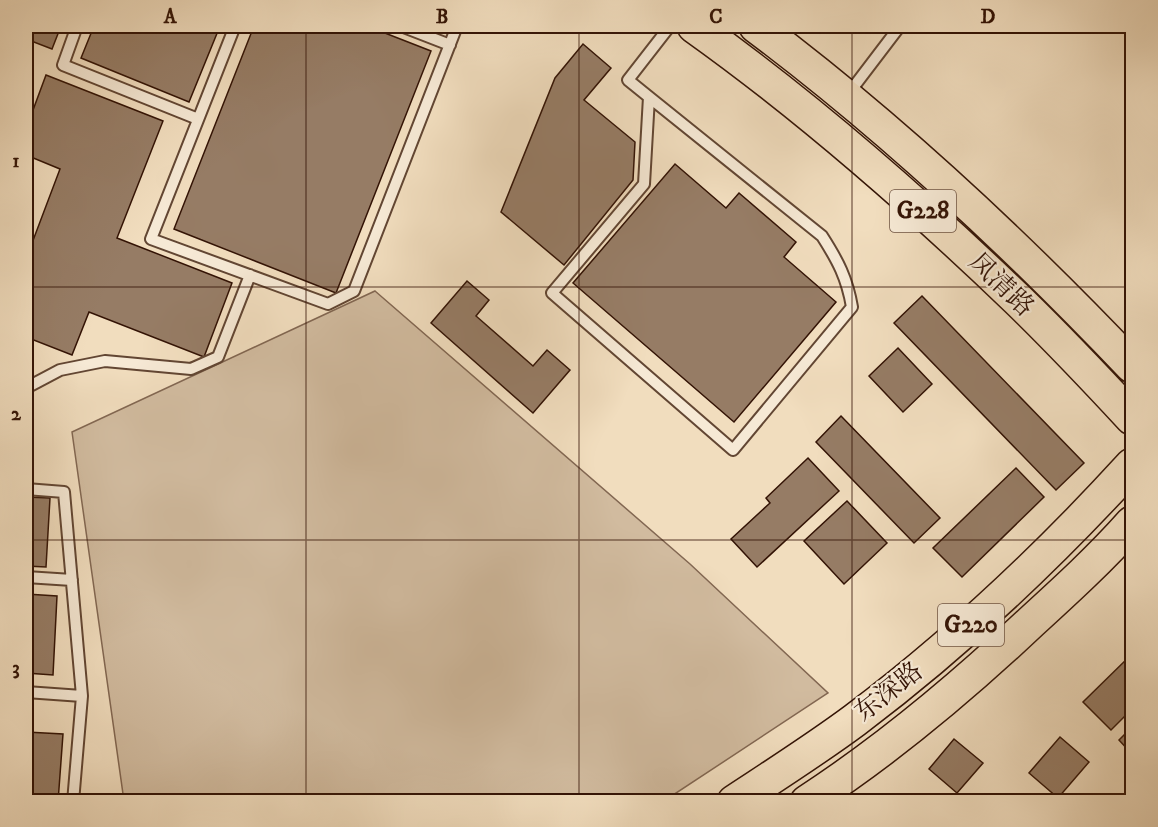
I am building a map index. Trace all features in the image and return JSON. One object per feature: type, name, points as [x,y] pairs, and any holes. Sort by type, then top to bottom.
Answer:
[{"type":"highway","name":"凤清路","points":[[694,26],[823,125],[944,230],[1020,301],[1132,418]]},
{"type":"highway","name":"凤清路","points":[[756,26],[847,96],[967,201],[1132,366]]},
{"type":"highway","name":"东深路","points":[[734,801],[791,765],[864,712],[980,618],[1038,564],[1132,465]]},
{"type":"highway","name":"东深路","points":[[810,800],[925,714],[996,655],[1132,523]]},
{"type":"lane","points":[[77,26],[63,65],[198,119]]},
{"type":"lane","points":[[235,26],[151,238],[328,303],[354,291],[457,26]]},
{"type":"lane","points":[[401,26],[450,45]]},
{"type":"lane","points":[[649,97],[644,184],[552,293],[732,450],[852,308],[848,285],[838,261],[822,236],[628,80],[670,26]]},
{"type":"lane","points":[[847,96],[900,26]]},
{"type":"lane","points":[[26,387],[60,370],[105,361],[192,369],[218,357],[250,275]]},
{"type":"lane","points":[[26,489],[64,492],[82,696],[73,801]]},
{"type":"lane","points":[[26,577],[72,580]]},
{"type":"lane","points":[[26,692],[82,696]]},
{"type":"shaded area","points":[[375,291],[690,564],[828,693],[664,801],[124,801],[72,432]]},
{"type":"building","points":[[26,26],[61,26],[52,49],[26,39]]},
{"type":"building","points":[[94,26],[220,26],[189,102],[81,58]]},
{"type":"building","points":[[254,26],[367,26],[431,51],[336,293],[174,229]]},
{"type":"building","points":[[583,44],[611,68],[584,100],[635,142],[633,180],[564,265],[501,212],[555,78]]},
{"type":"building","points":[[46,75],[163,121],[117,238],[232,283],[204,357],[89,312],[72,355],[26,337],[26,259],[60,169],[26,155],[26,129]]},
{"type":"building","points":[[675,164],[726,208],[739,193],[796,242],[784,257],[836,302],[734,422],[573,283]]},
{"type":"building","points":[[467,281],[489,300],[476,316],[533,366],[547,350],[570,370],[533,413],[431,323]]},
{"type":"building","points":[[922,296],[1084,463],[1056,490],[894,323]]},
{"type":"building","points":[[898,348],[932,384],[903,412],[869,376]]},
{"type":"building","points":[[841,416],[940,518],[914,543],[816,442]]},
{"type":"building","points":[[808,458],[839,491],[757,567],[731,539],[770,503],[766,498]]},
{"type":"building","points":[[1016,468],[1044,497],[962,577],[933,548]]},
{"type":"building","points":[[26,497],[50,498],[46,567],[26,566]]},
{"type":"building","points":[[847,501],[887,543],[844,584],[804,541]]},
{"type":"building","points":[[26,594],[57,596],[53,675],[26,673]]},
{"type":"building","points":[[1132,654],[1132,709],[1111,730],[1083,702]]},
{"type":"building","points":[[1132,727],[1132,754],[1119,740]]},
{"type":"building","points":[[26,732],[63,734],[58,802],[26,802]]},
{"type":"building","points":[[1060,737],[1089,762],[1058,798],[1029,773]]},
{"type":"building","points":[[954,739],[983,763],[957,793],[929,769]]}]
